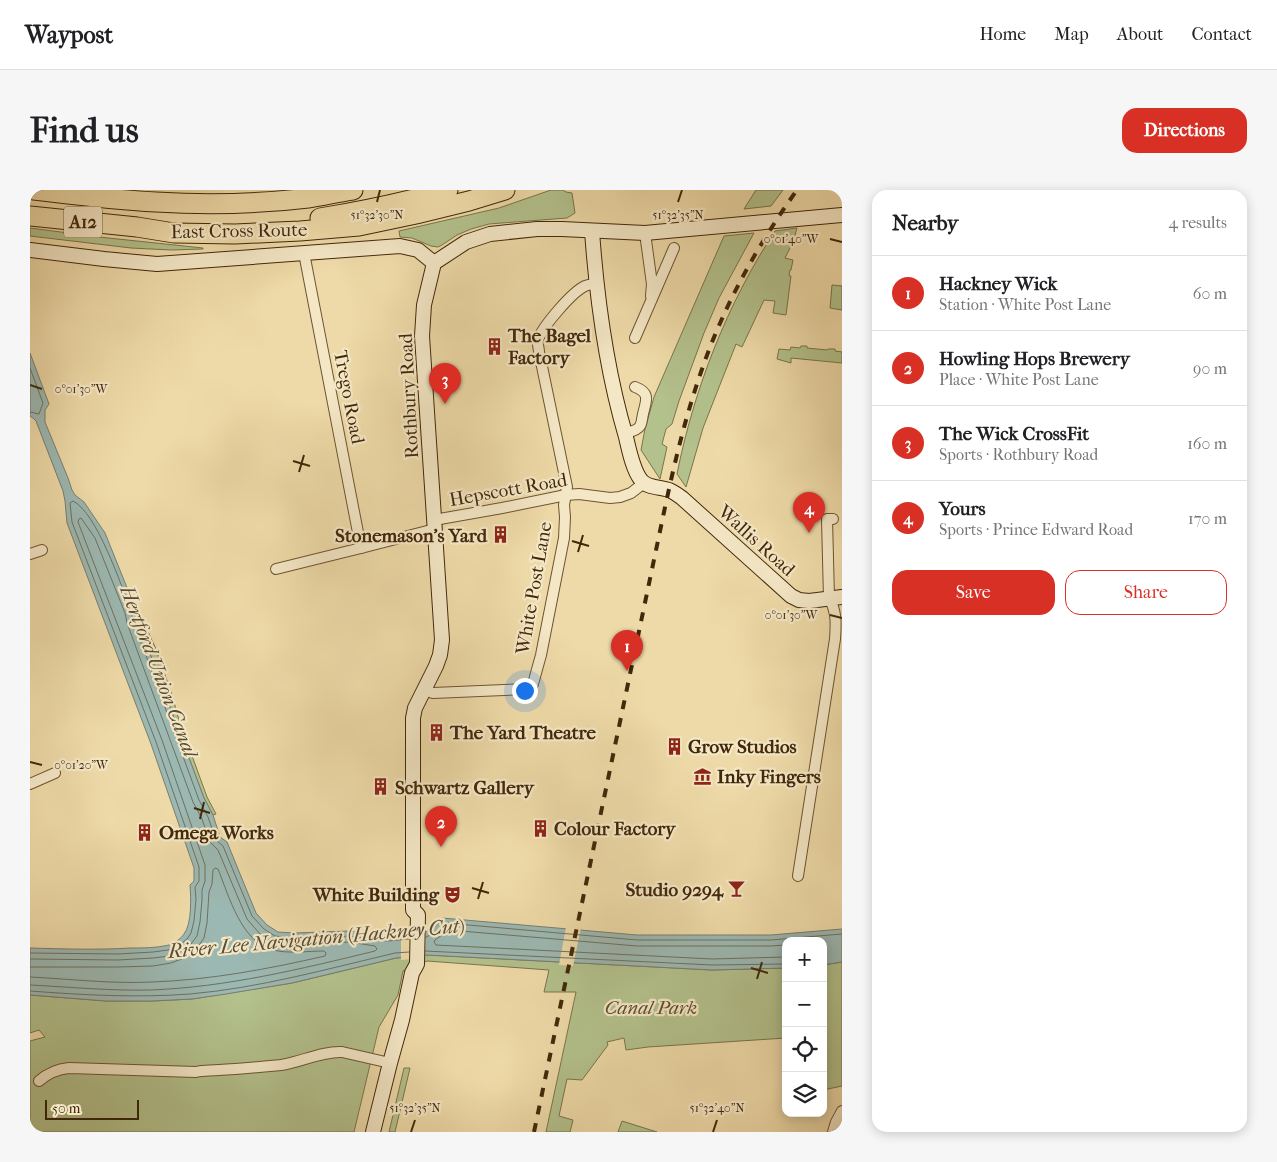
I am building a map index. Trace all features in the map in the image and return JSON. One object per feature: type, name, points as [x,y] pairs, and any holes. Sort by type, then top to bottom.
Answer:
[{"type":"highway","name":"East Cross Route","points":[[34,190],[108,199],[192,203],[235,203],[298,198],[353,190]]},
{"type":"highway","name":"A12","points":[[137,227],[176,223],[236,224],[300,221],[407,201],[448,190]]},
{"type":"highway","name":"East Cross Route","points":[[30,216],[137,227],[174,233],[235,234],[300,231],[359,226],[425,212],[505,190]]},
{"type":"street","points":[[30,250],[157,264],[400,246],[418,250],[434,263],[466,242],[490,234],[537,229],[645,233],[842,215]]},
{"type":"street","points":[[592,231],[596,283],[607,364],[624,433],[638,475],[644,483]]},
{"type":"street","points":[[645,233],[652,284],[650,304]]},
{"type":"street","points":[[635,338],[674,248]]},
{"type":"street","name":"Trego Road","points":[[304,253],[361,548]]},
{"type":"street","name":"Rothbury Road","points":[[424,690],[440,655],[442,640],[422,336],[424,305],[434,263]]},
{"type":"street","name":"White Post Lane","points":[[424,690],[433,693],[527,689],[531,687],[536,676],[564,538],[564,505],[568,487],[538,340],[547,325],[568,299],[584,286],[596,283]]},
{"type":"street","points":[[624,433],[640,426],[646,400],[645,393],[636,387]]},
{"type":"street","name":"Hepscott Road","points":[[276,569],[361,548],[434,525],[502,508],[566,495],[588,494],[610,498],[620,497],[631,493],[644,483]]},
{"type":"street","name":"Wallis Road","points":[[644,483],[668,490],[682,498],[791,596],[799,600],[809,601],[836,598]]},
{"type":"street","points":[[798,876],[835,639],[836,618],[834,607],[836,598],[827,519],[833,519]]},
{"type":"street","points":[[30,554],[42,550]]},
{"type":"street","points":[[373,1132],[402,1020],[412,968],[413,931],[418,915],[414,910],[413,718],[415,708],[424,690]]},
{"type":"street","points":[[30,784],[55,773]]},
{"type":"street","points":[[39,1081],[60,1069],[69,1068],[215,1071],[282,1065],[339,1052],[390,1063]]},
{"type":"street","points":[[833,1132],[842,1112]]},
{"type":"green space","points":[[551,190],[563,190],[572,193],[575,213],[567,218],[489,224],[457,235],[438,247],[412,238],[400,237],[399,231],[499,208]]},
{"type":"green space","points":[[756,190],[783,190],[771,206],[744,209]]},
{"type":"green space","points":[[30,228],[203,249],[131,248],[30,236]]},
{"type":"green space","points":[[797,228],[785,258],[793,260],[789,276],[791,276],[786,315],[773,313],[775,301],[764,300],[742,347],[736,344],[703,428],[686,487],[677,474],[693,410],[714,348],[742,288],[775,231]]},
{"type":"green space","points":[[754,233],[719,298],[704,333],[672,424],[666,429],[662,444],[667,447],[660,479],[641,450],[654,397],[724,236]]},
{"type":"green space","points":[[832,285],[842,286],[842,310],[830,308]]},
{"type":"green space","points":[[801,346],[827,350],[835,349],[835,351],[842,352],[842,363],[791,358],[791,363],[777,359],[779,349],[790,350],[791,347],[800,348]]},
{"type":"green space","points":[[136,610],[138,610],[156,649],[207,797],[216,814],[213,815],[204,798],[137,619]]},
{"type":"green space","name":"Canal Park","points":[[427,955],[712,970],[782,968],[782,1038],[626,1050],[624,1038],[607,1042],[608,1045],[582,1080],[567,1079],[559,1116],[573,1120],[570,1132],[546,1132],[576,992],[544,992],[549,970],[427,961],[403,971],[398,995],[379,1027],[354,1132],[30,1132],[30,1041],[45,1037],[39,1030],[30,1033],[30,995],[106,1001],[192,999],[292,983],[396,958]]},
{"type":"green space","points":[[842,962],[842,1086],[827,1089],[827,982],[827,964]]},
{"type":"green space","points":[[404,1068],[410,1068],[395,1132],[389,1132]]},
{"type":"green space","points":[[622,1121],[657,1132],[618,1132]]},
{"type":"water","name":"River Lee Navigation (Hackney Cut)","points":[[30,353],[49,404],[45,410],[45,422],[72,490],[84,502],[105,533],[136,610],[137,619],[220,837],[227,842],[256,913],[267,925],[278,932],[350,931],[389,936],[426,932],[435,927],[442,918],[637,935],[771,935],[842,929],[842,962],[827,964],[827,937],[782,937],[782,968],[712,970],[427,955],[396,958],[292,983],[192,999],[106,1001],[30,995],[30,948],[150,948],[169,945],[179,939],[187,930],[191,896],[190,885],[194,881],[194,868],[151,744],[67,523],[63,491],[36,421],[30,416]]},
{"type":"pier","points":[[566,927],[581,928],[573,966],[559,965]]},
{"type":"pier","points":[[426,930],[425,958],[401,960],[401,933]]},
{"type":"railway","points":[[534,1132],[664,512],[685,424],[695,389],[730,301],[768,233],[797,190]]},
{"type":"place","name":"The Bagel Factory","points":[[494,346]]},
{"type":"place","name":"The Wick CrossFit","points":[[445,404]]},
{"type":"place","name":"Yours","points":[[809,533]]},
{"type":"place","name":"Stonemason's Yard","points":[[501,535]]},
{"type":"place","name":"Hackney Wick","points":[[627,671]]},
{"type":"place","name":"The Yard Theatre","points":[[436,732]]},
{"type":"place","name":"Grow Studios","points":[[674,746]]},
{"type":"place","name":"Inky Fingers","points":[[703,776]]},
{"type":"place","name":"Schwartz Gallery","points":[[381,787]]},
{"type":"place","name":"Colour Factory","points":[[540,828]]},
{"type":"place","name":"Omega Works","points":[[145,832]]},
{"type":"place","name":"Howling Hops Brewery","points":[[441,847]]},
{"type":"place","name":"Studio 9294","points":[[737,889]]},
{"type":"place","name":"White Building","points":[[453,894]]},
{"type":"water label","name":"Hertford Union Canal","points":[[159,671]]}]
